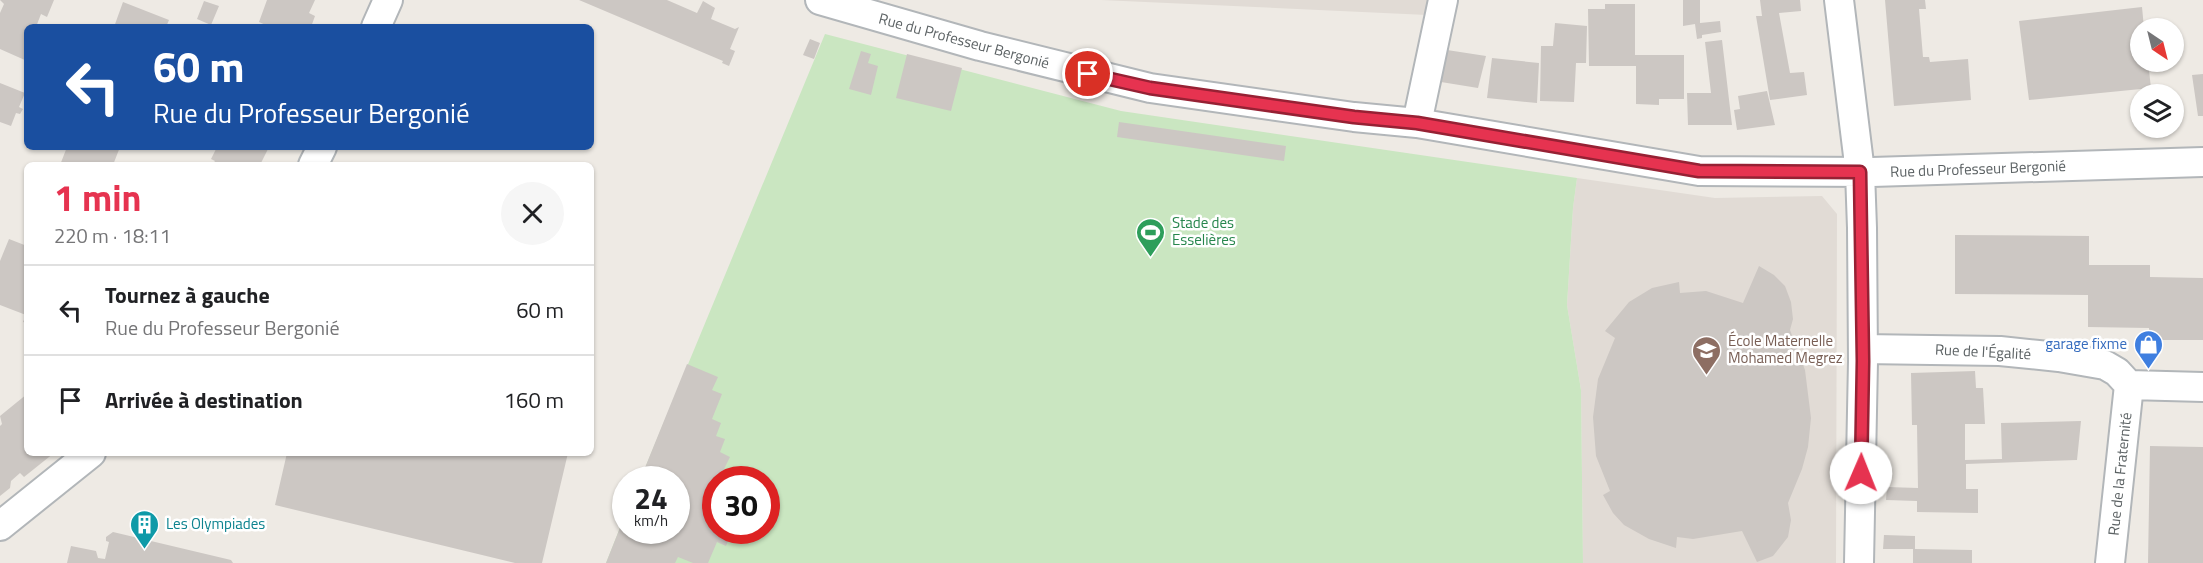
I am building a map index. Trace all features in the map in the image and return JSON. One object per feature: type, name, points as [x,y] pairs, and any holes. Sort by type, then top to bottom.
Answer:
[{"type":"street","points":[[377,24],[388,0]]},
{"type":"street","points":[[1417,123],[1443,0]]},
{"type":"street","points":[[1839,0],[1860,172],[1863,349],[1860,563]]},
{"type":"street","name":"Rue du Professeur Bergonié","points":[[826,2],[990,49],[1150,88],[1354,117],[1417,123],[1699,171],[1860,172],[2203,162]]},
{"type":"street","name":"Rue de l'Égalité","points":[[1863,349],[1989,350],[2060,357],[2106,365],[2117,372],[2129,385]]},
{"type":"street","points":[[2129,385],[2203,387]]},
{"type":"street","name":"Rue de la Fraternité","points":[[2110,563],[2129,385]]},
{"type":"street","points":[[0,526],[87,456]]},
{"type":"shaded area","points":[[1101,0],[1430,0],[1427,15]]},
{"type":"shaded area","name":"École Maternelle Mohamed Megrez","points":[[1577,178],[1715,198],[1822,196],[1837,214],[1836,563],[1583,563],[1581,390],[1567,305]]},
{"type":"green space","name":"Stade des Esselières","points":[[825,34],[1121,111],[1577,178],[1567,305],[1581,390],[1583,563],[606,563],[614,544],[690,544],[690,466],[646,466]]},
{"type":"building","points":[[0,0],[54,0],[47,17],[41,14],[37,24],[24,24],[24,60],[0,49],[0,13],[4,4]]},
{"type":"building","points":[[267,0],[315,0],[309,13],[315,16],[312,24],[263,24],[259,22]]},
{"type":"building","points":[[579,0],[667,0],[697,13],[703,1],[715,8],[711,19],[735,29],[739,27],[730,49],[735,51],[729,66],[722,63],[723,61]]},
{"type":"building","points":[[1683,0],[1700,0],[1700,23],[1720,21],[1721,32],[1702,35],[1702,38],[1697,39],[1695,24],[1683,26]]},
{"type":"building","points":[[1760,0],[1800,0],[1801,11],[1779,13],[1790,73],[1804,72],[1807,95],[1770,100],[1756,16],[1762,16]]},
{"type":"building","points":[[1885,0],[1925,0],[1926,9],[1919,9],[1923,57],[1929,57],[1930,62],[1968,59],[1971,100],[1894,106]]},
{"type":"building","points":[[204,1],[219,6],[211,24],[197,19]]},
{"type":"building","points":[[123,2],[169,20],[167,24],[115,24]]},
{"type":"building","points":[[1605,4],[1635,4],[1635,55],[1684,55],[1684,99],[1659,99],[1659,105],[1636,104],[1636,66],[1589,66],[1588,9],[1605,9]]},
{"type":"building","points":[[2142,7],[2143,18],[2130,18],[2130,72],[2149,72],[2151,84],[2130,84],[2130,90],[2029,100],[2019,21]]},
{"type":"building","points":[[1555,23],[1587,26],[1586,63],[1576,63],[1574,102],[1540,101],[1541,46],[1553,46]]},
{"type":"building","points":[[810,39],[820,43],[814,59],[803,55]]},
{"type":"building","points":[[1722,40],[1732,125],[1688,125],[1687,93],[1711,93],[1705,42]]},
{"type":"building","points":[[1447,50],[1486,56],[1478,88],[1441,82]]},
{"type":"building","points":[[861,51],[871,54],[868,63],[878,66],[871,95],[849,89]]},
{"type":"building","points":[[907,54],[962,68],[951,111],[896,98]]},
{"type":"building","points":[[1492,58],[1539,63],[1537,103],[1487,98]]},
{"type":"building","points":[[2203,74],[2203,116],[2198,116],[2192,75]]},
{"type":"building","points":[[0,83],[24,93],[24,95],[19,107],[23,109],[20,114],[16,113],[11,126],[0,122]]},
{"type":"building","points":[[1767,91],[1775,125],[1737,130],[1734,110],[1740,109],[1738,96]]},
{"type":"building","points":[[1119,122],[1286,146],[1284,161],[1117,137]]},
{"type":"building","points":[[66,150],[119,150],[114,162],[61,162]]},
{"type":"building","points":[[216,150],[268,150],[262,162],[214,162],[211,159]]},
{"type":"building","points":[[1955,235],[2089,236],[2089,265],[2150,265],[2150,277],[2203,278],[2203,340],[2149,340],[2149,328],[2088,327],[2088,295],[1955,294]]},
{"type":"building","points":[[9,239],[24,245],[24,314],[0,305],[0,261]]},
{"type":"building","points":[[1759,266],[1774,275],[1785,286],[1791,302],[1793,319],[1790,330],[1805,370],[1811,418],[1808,447],[1788,503],[1791,520],[1788,537],[1773,556],[1757,562],[1742,531],[1693,539],[1677,537],[1676,548],[1649,539],[1624,525],[1613,513],[1603,495],[1610,491],[1596,456],[1593,417],[1598,379],[1615,338],[1605,331],[1629,302],[1652,288],[1679,282],[1680,293],[1706,291],[1743,303]]},
{"type":"building","points":[[687,364],[718,377],[712,390],[722,394],[712,419],[721,423],[716,436],[725,439],[720,452],[730,457],[726,466],[702,466],[702,544],[716,544],[708,563],[693,563],[678,557],[675,563],[606,563],[614,544],[690,544],[690,466],[646,466]]},
{"type":"building","points":[[1975,371],[1976,388],[1983,388],[1985,424],[1965,424],[1965,460],[2002,459],[2001,423],[2081,421],[2077,460],[1966,464],[1966,489],[1978,489],[1978,513],[1917,512],[1917,501],[1886,500],[1887,487],[1918,488],[1917,425],[1912,425],[1911,373]]},
{"type":"building","points":[[24,396],[24,456],[50,456],[24,477],[20,473],[11,481],[10,488],[0,496],[0,426],[2,424],[0,416]]},
{"type":"building","points":[[2150,446],[2203,447],[2203,563],[2148,563]]},
{"type":"building","points":[[286,456],[567,456],[542,563],[515,563],[275,505]]},
{"type":"building","name":"Les Olympiades","points":[[113,532],[231,560],[233,563],[67,563],[71,546],[96,551],[98,558],[105,559],[109,542],[106,541],[106,537]]},
{"type":"building","points":[[1884,535],[1915,536],[1915,549],[1972,550],[1972,563],[1913,563],[1913,549],[1883,549]]},
{"type":"place","name":"Stade des Esselières","points":[[1151,258]]},
{"type":"place","name":"garage fixme","points":[[2148,370]]},
{"type":"place","name":"École Maternelle Mohamed Megrez","points":[[1707,376]]},
{"type":"place","name":"Les Olympiades","points":[[145,550]]},
{"type":"route","points":[[1088,74],[1150,88],[1354,117],[1417,123],[1699,171],[1860,172],[1863,361],[1861,473]]}]
